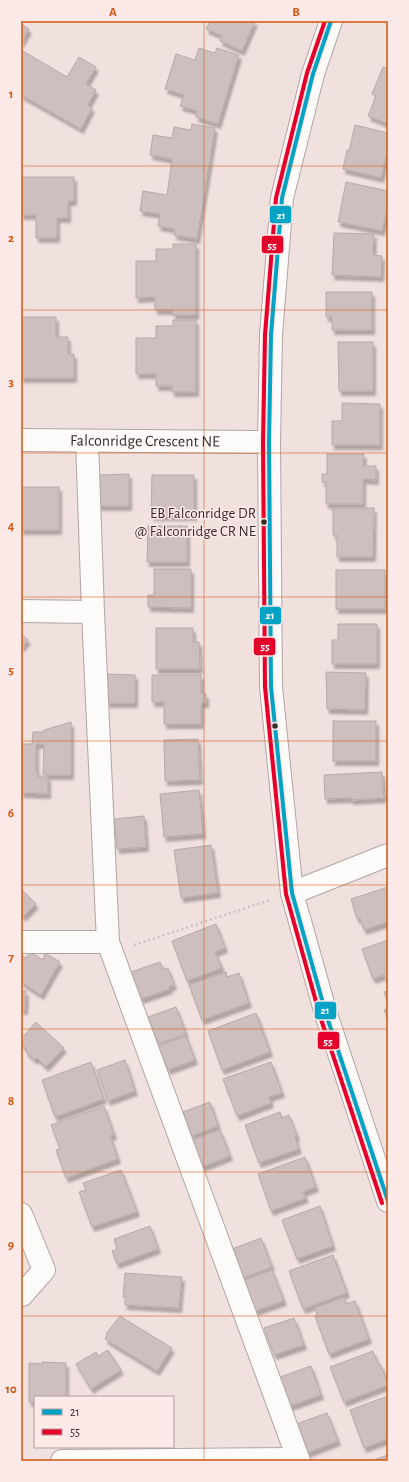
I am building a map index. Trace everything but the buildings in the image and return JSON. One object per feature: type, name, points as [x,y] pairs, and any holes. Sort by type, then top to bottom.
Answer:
[{"type":"street","points":[[331,21],[313,74],[282,198],[271,336],[269,442],[271,687],[292,893],[326,1014],[388,1201]]},
{"type":"street","name":"Falconridge Crescent NE","points":[[21,440],[269,442]]},
{"type":"street","points":[[62,1461],[298,1460],[108,942],[87,441]]},
{"type":"street","points":[[21,611],[93,612]]},
{"type":"street","points":[[292,893],[388,855]]},
{"type":"street","points":[[21,942],[108,942]]},
{"type":"street","points":[[21,1214],[44,1270],[21,1295]]},
{"type":"path","points":[[108,942],[132,945],[292,893]]},
{"type":"transit line","name":"55","points":[[325,21],[307,73],[276,198],[265,335],[263,442],[265,687],[286,894],[320,1016],[382,1203]]},
{"type":"transit line","name":"21","points":[[331,21],[313,74],[282,198],[271,335],[269,442],[271,687],[292,893],[326,1014],[388,1201]]},
{"type":"place","name":"EB Falconridge DR @ Falconridge CR NE","points":[[264,522]]}]
